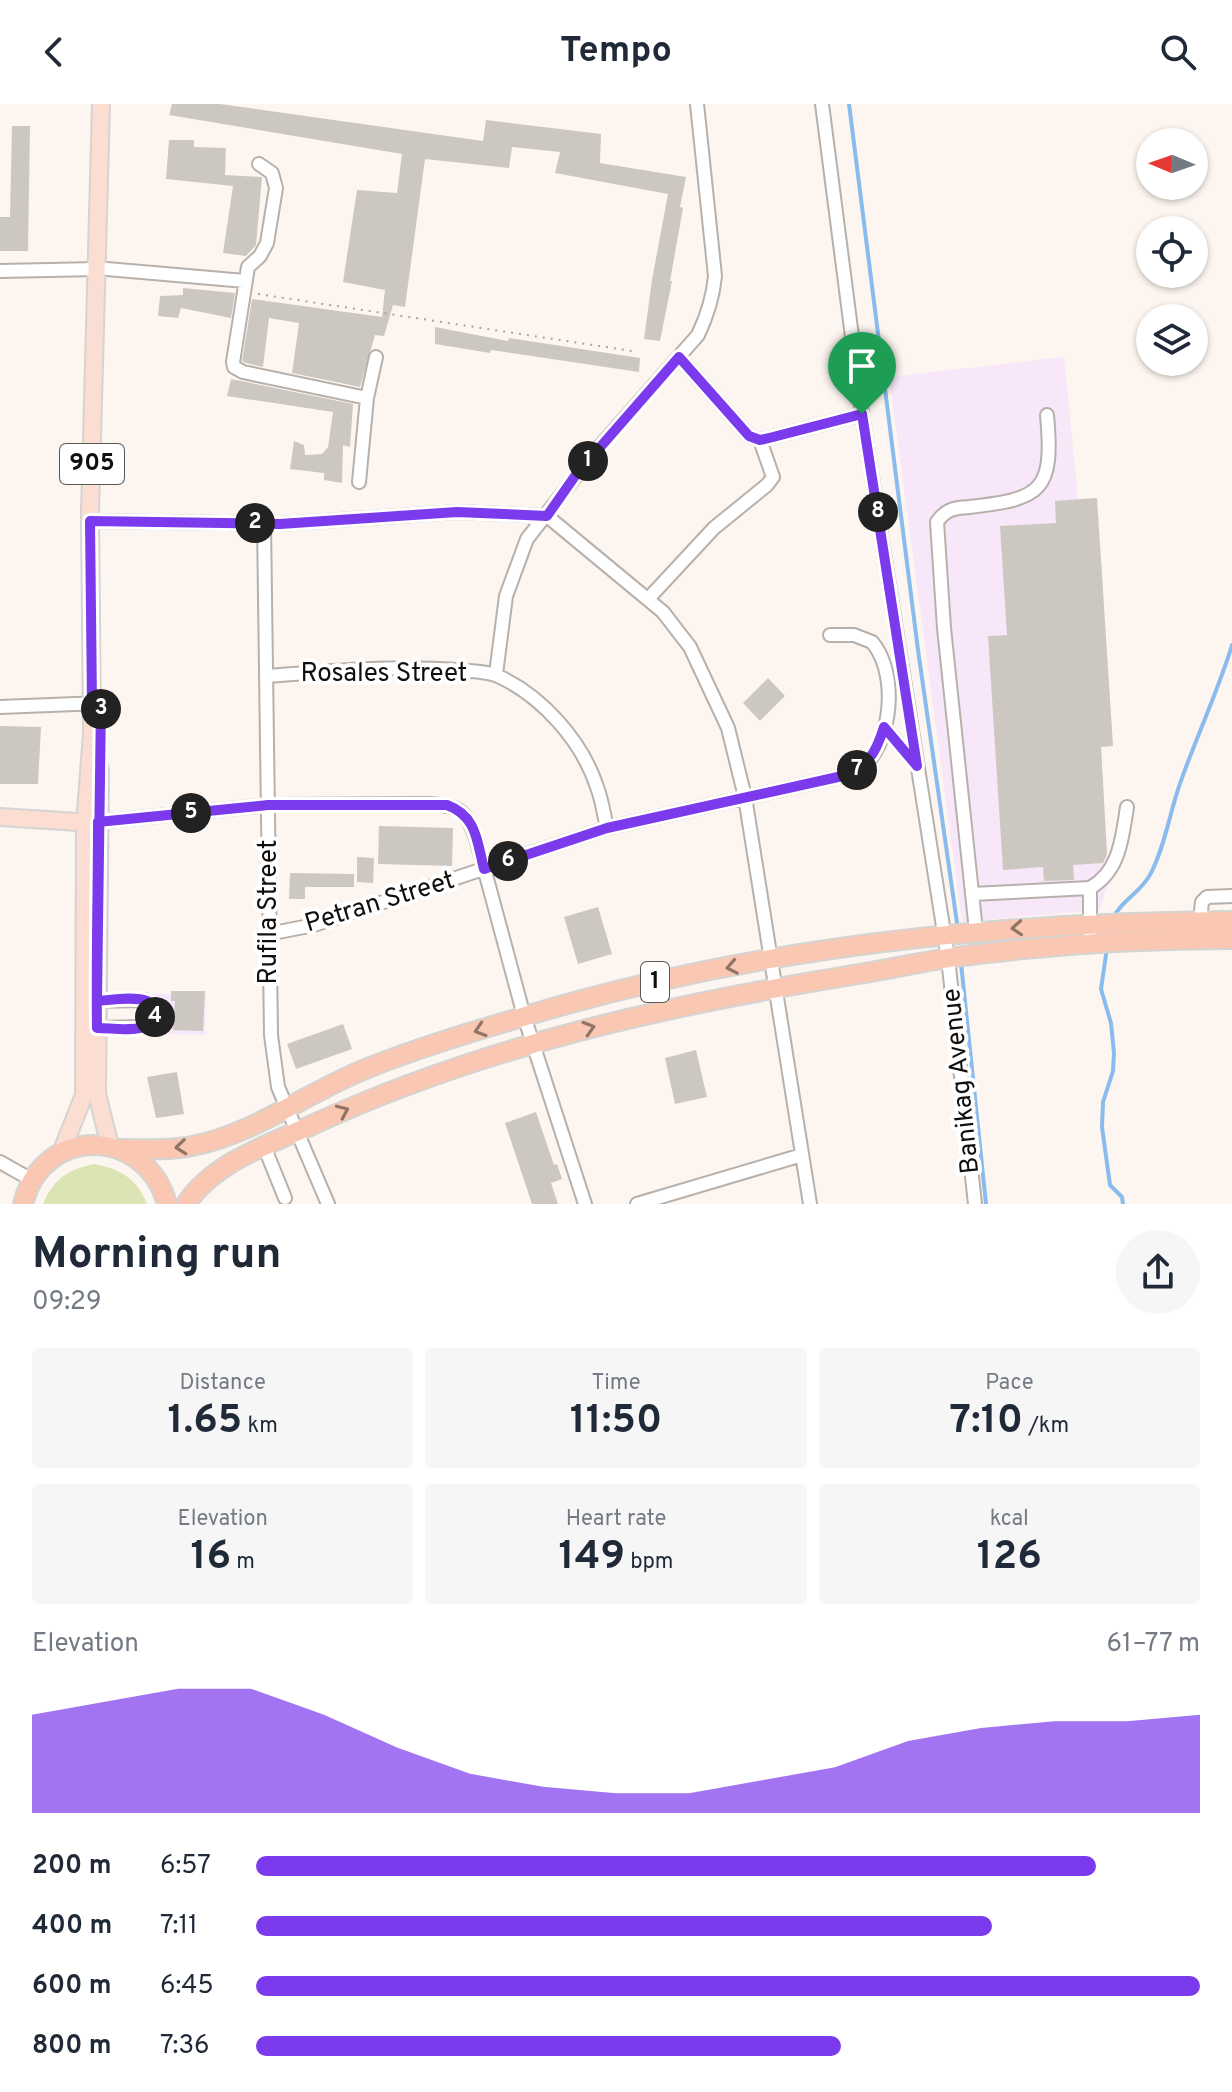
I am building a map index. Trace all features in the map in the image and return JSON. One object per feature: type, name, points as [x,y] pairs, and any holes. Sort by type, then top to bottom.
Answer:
[{"type":"highway","name":"1","points":[[186,1204],[203,1183],[220,1170],[297,1131],[399,1087],[598,1024],[777,987],[948,958],[1120,943],[1200,930],[1232,921]]},
{"type":"highway","name":"1","points":[[61,1153],[89,1145],[167,1149],[209,1142],[239,1131],[378,1064],[524,1016],[604,993],[772,959],[944,934],[1092,923],[1119,922],[1200,930],[1232,939]]},
{"type":"highway","points":[[866,946],[871,972]]},
{"type":"highway","points":[[115,1148],[142,1162],[151,1171],[167,1204]]},
{"type":"highway","points":[[23,1204],[32,1180],[44,1165],[61,1153]]},
{"type":"main road","name":"905","points":[[101,104],[103,269]]},
{"type":"main road","name":"905","points":[[61,1153],[84,1095],[91,1000],[96,704],[95,521],[110,104]]},
{"type":"main road","points":[[0,817],[92,823]]},
{"type":"main road","name":"905","points":[[91,1000],[97,1028],[97,1094],[115,1148]]},
{"type":"street","points":[[496,674],[506,596],[517,559],[527,539],[585,465],[698,335],[714,296],[715,276],[697,104]]},
{"type":"street","name":"Banikag Avenue","points":[[822,104],[862,414],[948,958],[975,1204]]},
{"type":"street","points":[[259,164],[272,173],[276,188],[267,243],[260,256],[248,267],[233,362],[238,371],[367,398]]},
{"type":"street","points":[[0,271],[103,269],[245,287]]},
{"type":"street","points":[[359,482],[367,398],[376,357]]},
{"type":"street","points":[[679,357],[738,427],[760,440],[862,414]]},
{"type":"street","points":[[976,931],[944,628],[937,522],[943,513],[952,508],[1009,502],[1037,490],[1047,474],[1050,458],[1047,415]]},
{"type":"street","points":[[648,599],[714,528],[773,477],[760,440]]},
{"type":"street","points":[[95,521],[280,524],[457,512],[547,516],[663,612],[690,647],[728,728],[745,797],[810,1204]]},
{"type":"street","name":"Rufila Street","points":[[264,523],[268,934],[274,1063],[278,1087],[328,1204]]},
{"type":"street","points":[[830,635],[866,638],[877,647],[888,687],[884,727],[917,766]]},
{"type":"street","name":"Rosales Street","points":[[267,676],[352,669],[440,669],[496,674],[546,709],[566,731],[583,755],[597,786],[607,828]]},
{"type":"street","points":[[0,707],[96,704]]},
{"type":"street","name":"Petran Street","points":[[268,934],[314,925],[607,828],[838,777],[857,770],[870,759],[884,727]]},
{"type":"street","points":[[92,823],[269,805],[447,805],[462,811],[471,823],[524,1016],[585,1204]]},
{"type":"street","points":[[972,894],[1090,888],[1104,877],[1118,856],[1127,807]]},
{"type":"street","points":[[1090,888],[1093,944]]},
{"type":"street","points":[[1200,930],[1202,902],[1207,897],[1232,896]]},
{"type":"street","points":[[91,1000],[145,1000],[152,1005],[155,1013],[152,1022],[144,1027],[97,1028]]},
{"type":"street","points":[[264,1146],[285,1198]]},
{"type":"street","points":[[637,1204],[802,1155]]},
{"type":"street","points":[[0,1162],[32,1180]]},
{"type":"path","points":[[245,287],[632,351]]},
{"type":"shaded area","points":[[1064,357],[1078,499],[1097,498],[1113,746],[1101,747],[1109,882],[1099,910],[962,922],[889,377]]},
{"type":"shaded area","points":[[141,993],[206,995],[205,1035],[139,1033]]},
{"type":"green space","points":[[94,1164],[127,1176],[147,1204],[43,1204],[63,1176]]},
{"type":"building","points":[[172,104],[220,104],[483,141],[486,120],[601,134],[600,163],[686,177],[672,281],[660,341],[644,339],[668,194],[555,173],[560,152],[512,147],[509,168],[425,159],[405,307],[393,305],[384,336],[375,335],[360,387],[292,373],[299,323],[269,318],[263,367],[246,363],[242,361],[252,299],[382,317],[385,290],[343,282],[357,190],[397,193],[402,154],[169,115]]},
{"type":"building","points":[[12,126],[30,126],[28,251],[0,251],[0,217],[10,217]]},
{"type":"building","points":[[169,140],[194,140],[194,147],[226,148],[225,175],[262,177],[256,245],[246,256],[223,253],[233,186],[166,179]]},
{"type":"building","points":[[183,288],[235,293],[231,318],[181,308],[178,318],[158,316],[160,296],[183,295]]},
{"type":"building","points":[[435,327],[508,341],[509,338],[640,358],[639,372],[435,344]]},
{"type":"building","points":[[231,379],[353,404],[350,447],[343,445],[342,483],[324,480],[324,473],[290,469],[294,441],[304,445],[305,455],[322,454],[328,447],[333,412],[227,396]]},
{"type":"building","points":[[1097,498],[1113,746],[1101,747],[1107,854],[1103,863],[1073,865],[1074,880],[1044,881],[1043,867],[1003,870],[988,636],[1007,635],[1000,526],[1056,523],[1055,501]]},
{"type":"building","points":[[768,678],[785,696],[760,721],[743,703]]},
{"type":"building","points":[[0,726],[41,727],[38,784],[0,784]]},
{"type":"building","points":[[379,826],[453,828],[452,866],[378,864]]},
{"type":"building","points":[[357,857],[374,858],[373,883],[357,882]]},
{"type":"building","points":[[290,873],[354,874],[354,887],[305,887],[305,899],[289,899]]},
{"type":"building","points":[[598,907],[612,954],[578,964],[564,917]]},
{"type":"building","points":[[171,991],[205,991],[203,1031],[173,1030],[175,1001],[171,1001]]},
{"type":"building","points":[[343,1024],[352,1049],[296,1069],[287,1044]]},
{"type":"building","points":[[696,1050],[707,1097],[675,1104],[665,1058]]},
{"type":"building","points":[[177,1072],[184,1114],[156,1118],[147,1077]]},
{"type":"building","points":[[536,1112],[562,1179],[551,1183],[558,1204],[532,1204],[505,1123]]},
{"type":"waterway","points":[[849,104],[918,650],[958,930]]},
{"type":"waterway","points":[[1112,920],[1120,907],[1147,880],[1156,862],[1188,761],[1232,645]]},
{"type":"waterway","points":[[1107,948],[1101,989],[1111,1023],[1114,1053],[1113,1071],[1103,1102],[1102,1127],[1110,1185],[1122,1197],[1123,1204]]},
{"type":"waterway","points":[[961,963],[986,1204]]},
{"type":"route","points":[[862,414],[760,440],[738,427],[679,357],[594,453],[547,516],[457,512],[280,524],[90,521],[92,704],[101,703],[98,822],[97,1001],[145,1000],[152,1005],[155,1013],[152,1022],[144,1027],[97,1028],[97,1001],[97,911],[98,822],[268,805],[447,805],[462,811],[471,823],[484,869],[607,828],[838,777],[857,770],[870,759],[884,727],[917,766],[862,414]]}]
